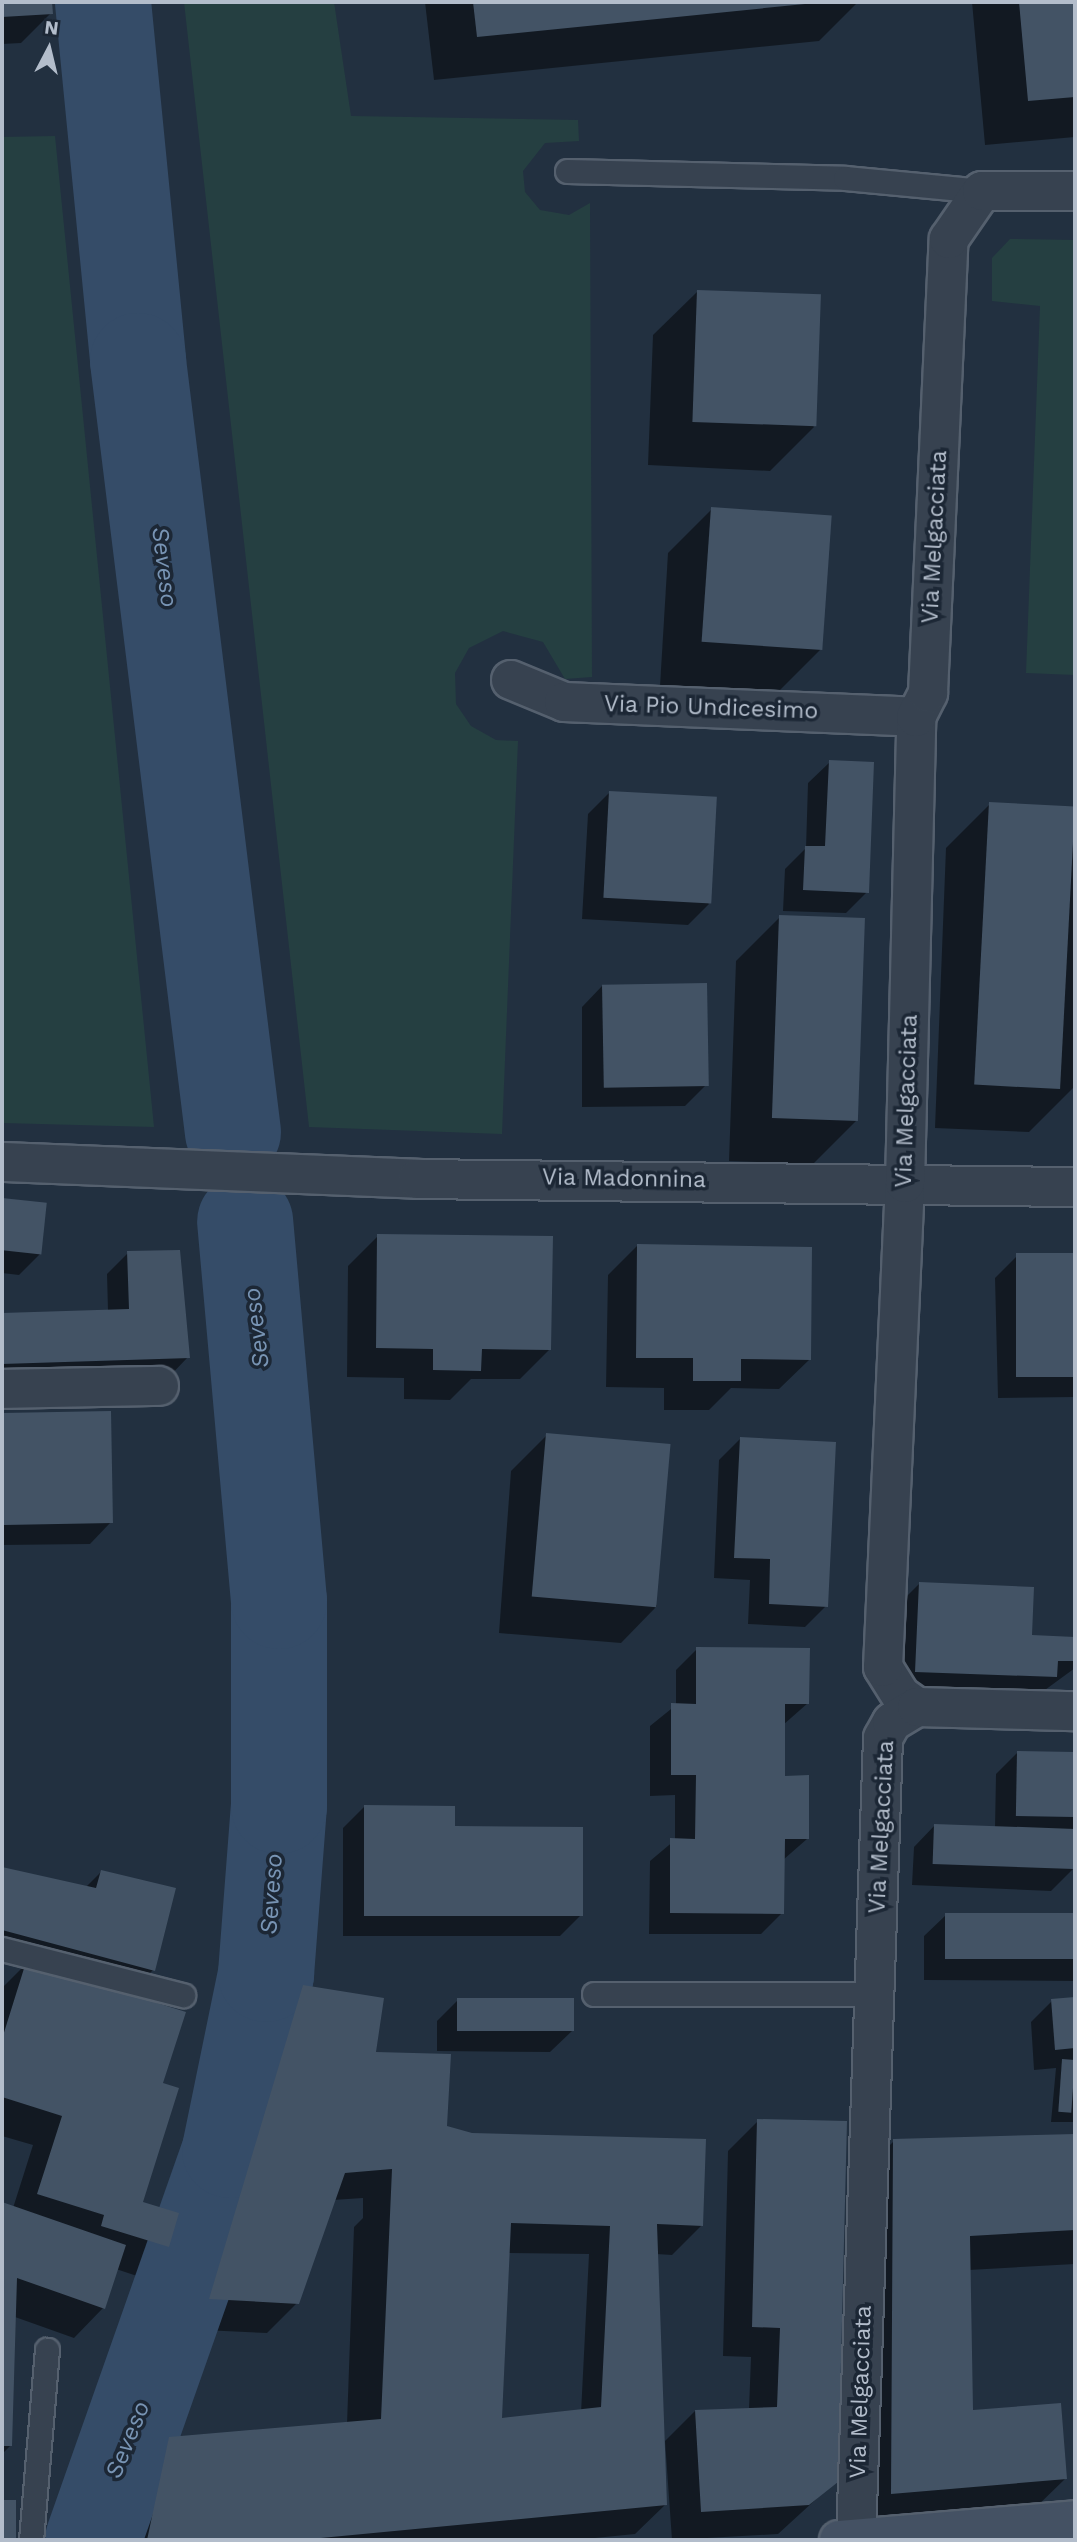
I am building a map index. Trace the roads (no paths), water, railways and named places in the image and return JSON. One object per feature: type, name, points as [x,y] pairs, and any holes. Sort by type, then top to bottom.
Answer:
[{"type":"street","points":[[982,191],[1075,191]]},
{"type":"street","name":"Via Melgacciata","points":[[847,2540],[874,1994],[883,1738],[892,1722],[917,1707],[901,1696],[883,1667],[905,1183],[916,717],[928,693],[949,239],[982,191]]},
{"type":"street","name":"Via Pio Undicesimo","points":[[510,680],[564,702],[916,717]]},
{"type":"street","name":"Via Madonnina","points":[[2,1162],[174,1172],[1075,1187]]},
{"type":"street","points":[[2,1389],[159,1386]]},
{"type":"street","points":[[917,1707],[1075,1711]]},
{"type":"street","points":[[847,2540],[1075,2520]]},
{"type":"lane","points":[[567,171],[845,178],[982,191]]},
{"type":"lane","points":[[2,1949],[183,1995]]},
{"type":"lane","points":[[594,1994],[874,1994]]},
{"type":"lane","points":[[32,2532],[47,2350]]},
{"type":"waterway","name":"Seveso","points":[[103,2],[138,361],[233,1132]]},
{"type":"waterway","name":"Seveso","points":[[93,2540],[230,2150],[266,1974],[279,1806],[279,1601],[245,1222]]}]
